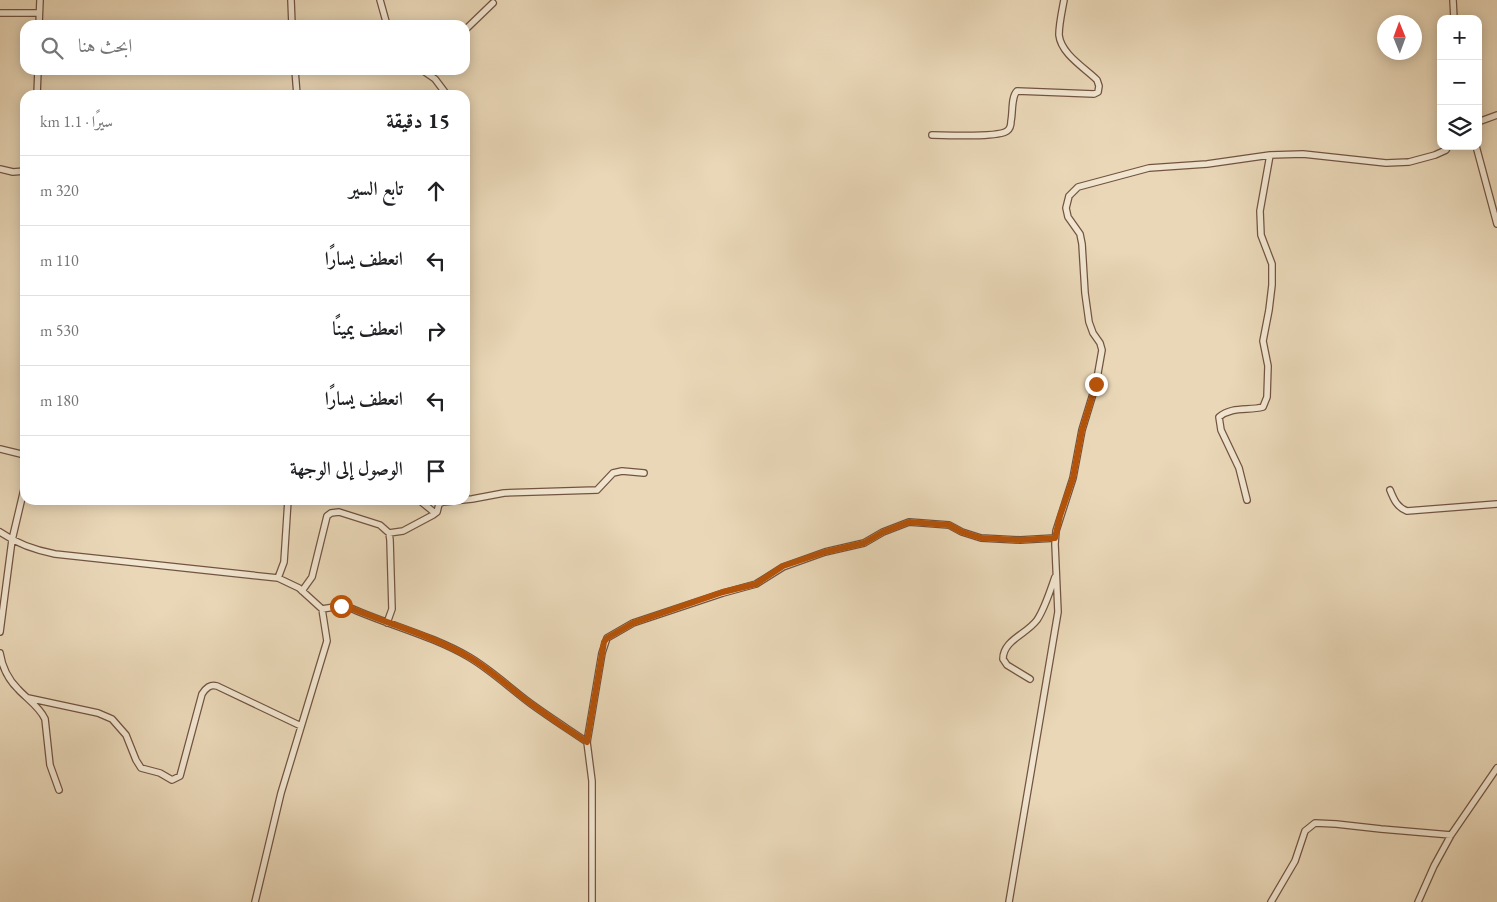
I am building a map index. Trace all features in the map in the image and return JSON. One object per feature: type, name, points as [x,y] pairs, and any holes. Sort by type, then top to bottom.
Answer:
[{"type":"street","points":[[39,20],[40,0]]},
{"type":"street","points":[[291,0],[292,20]]},
{"type":"street","points":[[380,0],[386,20]]},
{"type":"street","points":[[932,134],[983,135],[1004,133],[1009,130],[1011,124],[1014,97],[1017,91],[1094,94],[1098,92],[1097,80],[1066,51],[1059,36],[1064,0]]},
{"type":"street","points":[[1453,0],[1454,15]]},
{"type":"street","points":[[470,25],[493,3]]},
{"type":"street","points":[[0,13],[39,14]]},
{"type":"street","points":[[37,90],[38,75]]},
{"type":"street","points":[[295,75],[297,90]]},
{"type":"street","points":[[429,75],[443,90]]},
{"type":"street","points":[[1482,121],[1497,116]]},
{"type":"street","points":[[1009,902],[1048,666],[1055,637],[1058,612],[1055,538],[1060,516],[1073,478],[1082,430],[1096,384],[1102,350],[1089,322],[1082,244],[1080,234],[1068,217],[1066,208],[1069,196],[1078,188],[1148,168],[1208,164],[1270,155],[1303,154],[1386,163],[1418,160],[1440,153],[1443,150]]},
{"type":"street","points":[[1477,150],[1497,224]]},
{"type":"street","points":[[1247,500],[1239,468],[1221,430],[1220,417],[1225,412],[1263,407],[1267,397],[1268,366],[1263,341],[1272,285],[1272,264],[1261,235],[1260,211],[1270,155]]},
{"type":"street","points":[[0,169],[20,171]]},
{"type":"street","points":[[0,449],[20,454]]},
{"type":"street","points":[[470,499],[504,493],[597,490],[613,473],[622,471],[644,473]]},
{"type":"street","points":[[1390,490],[1395,503],[1407,511],[1497,504]]},
{"type":"street","points":[[0,632],[12,540],[20,505]]},
{"type":"street","points":[[278,578],[284,562],[288,505]]},
{"type":"street","points":[[425,505],[435,513]]},
{"type":"street","points":[[389,533],[402,531],[435,513],[439,505]]},
{"type":"street","points":[[302,591],[312,576],[327,516],[331,513],[339,512],[380,525],[389,533],[392,568],[392,609],[387,623]]},
{"type":"street","points":[[592,902],[592,781],[587,742],[604,642],[607,638],[633,623],[723,592],[756,584],[783,566],[825,552],[864,543],[883,532],[909,522],[949,525],[962,532],[981,538],[1020,540],[1055,538]]},
{"type":"street","points":[[0,532],[25,546],[55,554],[278,578],[302,591],[322,609],[327,642],[281,793],[255,902]]},
{"type":"street","points":[[1030,679],[1007,665],[1002,659],[1002,654],[1006,646],[1037,620],[1056,575]]},
{"type":"street","points":[[0,576],[7,578]]},
{"type":"street","points":[[322,609],[341,606],[348,607],[429,637],[468,657],[503,680],[530,703],[587,742]]},
{"type":"street","points":[[0,653],[2,663],[13,683],[42,712],[45,719],[50,765],[59,790]]},
{"type":"street","points":[[28,698],[98,713],[112,720],[126,735],[141,768],[160,773],[172,780],[180,776],[202,694],[211,686],[217,686],[300,726]]},
{"type":"street","points":[[1418,902],[1434,866],[1451,835],[1497,768]]},
{"type":"street","points":[[1271,902],[1295,860],[1305,831],[1315,823],[1451,835]]},
{"type":"route","points":[[341,606],[429,637],[468,657],[503,680],[530,703],[587,742],[604,642],[607,638],[633,623],[723,592],[756,584],[783,566],[825,552],[864,543],[883,532],[909,522],[949,525],[962,532],[981,538],[1020,540],[1055,538],[1060,516],[1073,478],[1082,430],[1096,384]]}]
